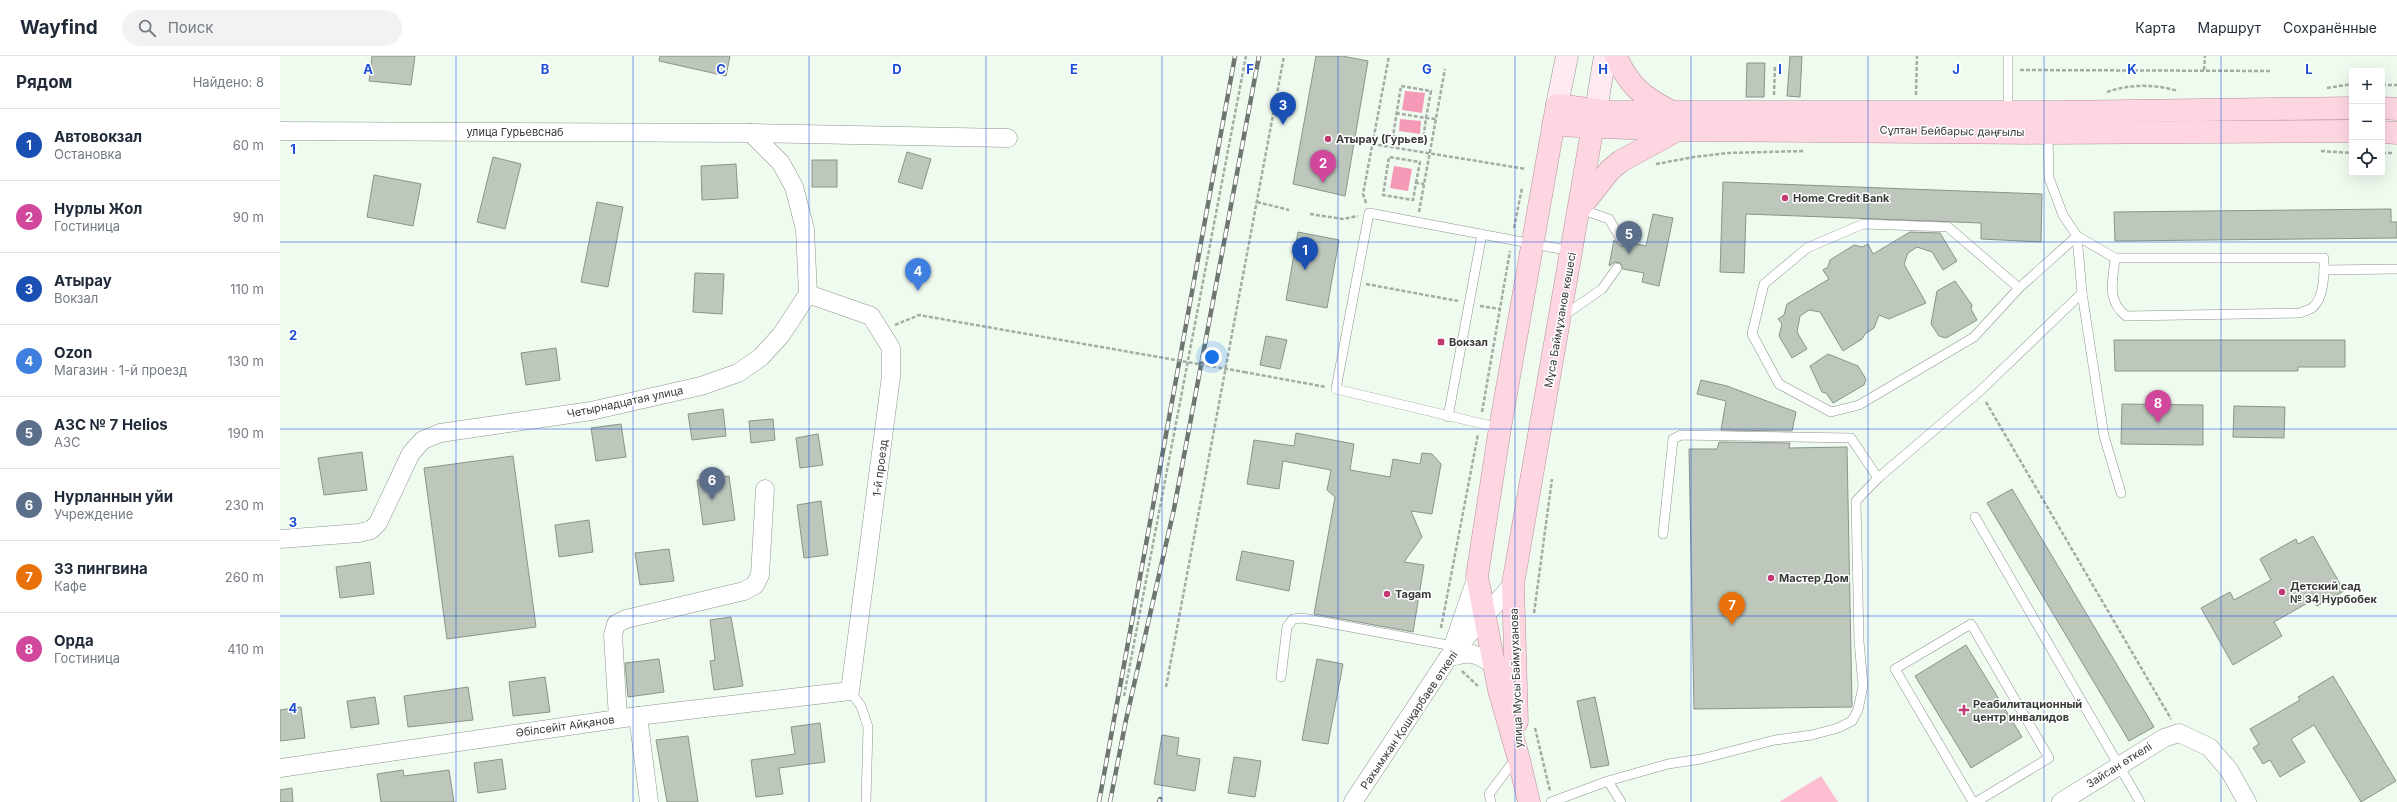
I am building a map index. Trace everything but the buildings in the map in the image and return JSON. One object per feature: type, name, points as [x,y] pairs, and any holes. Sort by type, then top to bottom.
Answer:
[{"type":"main road","points":[[1477,576],[1490,426],[1522,241],[1555,115],[1567,56]]},
{"type":"main road","name":"Мұса Баймұханов көшесі","points":[[1513,584],[1606,56]]},
{"type":"main road","points":[[1580,209],[1610,170],[1676,121],[1632,85],[1616,56]]},
{"type":"main road","name":"Сұлтан Бейбарыс даңғылы","points":[[1676,121],[2008,111],[2349,108]]},
{"type":"main road","points":[[2385,108],[2397,109]]},
{"type":"main road","name":"Сұлтан Бейбарыс даңғылы","points":[[1555,115],[1594,119],[2048,133],[2349,131]]},
{"type":"main road","points":[[2385,132],[2397,133]]},
{"type":"main road","name":"улица Мусы Баймуханова","points":[[1477,576],[1499,690],[1518,756]]},
{"type":"main road","name":"улица Мусы Баймуханова","points":[[1513,584],[1518,756]]},
{"type":"main road","points":[[1518,756],[1529,802]]},
{"type":"street","name":"улица Гурьевснаб","points":[[280,131],[751,133],[1008,138]]},
{"type":"street","points":[[751,133],[781,163],[794,187],[805,229],[808,294]]},
{"type":"street","name":"1-й проезд","points":[[808,294],[872,316],[882,330],[891,348],[892,376],[850,691]]},
{"type":"street","name":"Четырнадцатая улица","points":[[280,539],[359,533],[371,530],[378,523],[411,453],[424,440],[440,433],[590,411],[701,386],[738,373],[761,357],[781,335],[808,294]]},
{"type":"street","points":[[618,718],[613,635],[616,624],[626,619],[744,590],[755,585],[760,575],[765,489]]},
{"type":"street","points":[[1477,576],[1446,649],[1478,654],[1495,666]]},
{"type":"street","name":"Рахымжан Қошқарбаев өткелі","points":[[1354,802],[1446,649],[1485,617],[1513,584]]},
{"type":"street","name":"Әбілсейіт Айқанов","points":[[280,768],[618,718],[850,691]]},
{"type":"street","points":[[638,716],[649,802]]},
{"type":"street","points":[[2180,733],[2209,747],[2229,770],[2247,802]]},
{"type":"street","name":"Зайсан өткелі","points":[[2061,802],[2118,765],[2164,738],[2180,733]]},
{"type":"lane","points":[[2008,56],[2008,111]]},
{"type":"lane","points":[[2048,133],[2049,178],[2063,215],[2077,236],[2115,258],[2324,258],[2324,270],[2319,298],[2312,308],[2300,313],[2126,316],[2116,308],[2112,297],[2115,258]]},
{"type":"lane","points":[[1580,209],[1609,219],[1622,242]]},
{"type":"lane","points":[[1490,426],[1336,389],[1369,213],[1572,251]]},
{"type":"lane","points":[[2019,288],[1948,227],[1863,224],[1807,248],[1764,284],[1752,334],[1779,384],[1831,412],[1859,405],[1974,337],[2019,288],[2077,236]]},
{"type":"lane","points":[[1448,417],[1482,234]]},
{"type":"lane","points":[[2077,236],[2082,293],[2104,436],[2120,493]]},
{"type":"lane","points":[[1560,318],[1602,289],[1617,268]]},
{"type":"lane","points":[[2324,270],[2397,269]]},
{"type":"lane","points":[[1552,802],[1608,781],[1668,764],[1701,759],[1775,740],[1838,728],[1852,721],[1858,710],[1864,686],[1859,641],[1856,501],[1878,478],[1980,391],[2082,293]]},
{"type":"lane","points":[[1663,534],[1673,439],[1681,435],[1851,438],[1878,478]]},
{"type":"lane","points":[[1975,518],[2140,802]]},
{"type":"lane","points":[[1281,677],[1287,627],[1292,619],[1302,618],[1446,649]]},
{"type":"lane","points":[[1971,624],[2049,758],[1974,802],[1894,670],[1971,624]]},
{"type":"lane","points":[[850,691],[861,706],[868,727],[866,802]]},
{"type":"lane","points":[[1491,802],[1489,794],[1518,756]]},
{"type":"lane","points":[[1608,781],[1621,802]]},
{"type":"path","points":[[1124,696],[1246,56]]},
{"type":"path","points":[[1166,687],[1284,56]]},
{"type":"path","points":[[1310,214],[1343,219],[1369,213],[1363,194],[1389,56]]},
{"type":"path","points":[[1916,98],[1917,56]]},
{"type":"path","points":[[2204,70],[2205,56]]},
{"type":"path","points":[[1774,102],[1775,65]]},
{"type":"path","points":[[1417,222],[1446,69]]},
{"type":"path","points":[[2007,70],[2272,71]]},
{"type":"path","points":[[2385,85],[2397,85]]},
{"type":"path","points":[[1401,86],[1430,91],[1426,118],[1422,141],[1393,136],[1401,86]]},
{"type":"path","points":[[1396,114],[1436,119]]},
{"type":"path","points":[[1372,144],[1526,169]]},
{"type":"path","points":[[2385,153],[2397,153]]},
{"type":"path","points":[[1389,157],[1420,162],[1416,183],[1414,200],[1382,195],[1389,157]]},
{"type":"path","points":[[1524,177],[1527,162]]},
{"type":"path","points":[[1416,183],[1424,184]]},
{"type":"path","points":[[1483,690],[1446,649],[1490,426],[1500,309],[1522,241],[1522,185]]},
{"type":"path","points":[[1257,202],[1289,210]]},
{"type":"path","points":[[1356,282],[1500,309]]},
{"type":"path","points":[[882,330],[919,315],[1336,389]]},
{"type":"path","points":[[1980,391],[2180,733]]},
{"type":"path","points":[[1532,621],[1553,472]]},
{"type":"path","points":[[1533,720],[1552,802]]},
{"type":"shaded area","points":[[1405,91],[1425,93],[1422,113],[1402,110]]},
{"type":"shaded area","points":[[1400,119],[1421,121],[1420,134],[1399,131]]},
{"type":"shaded area","points":[[1394,166],[1412,169],[1408,191],[1390,188]]},
{"type":"shaded area","points":[[1821,776],[1838,802],[1779,802]]},
{"type":"railway","points":[[1099,802],[1235,56]]},
{"type":"railway","points":[[1110,802],[1126,720],[1174,509],[1259,56]]},
{"type":"place","name":"Атырау","points":[[1283,125]]},
{"type":"place","name":"Атырау (Гурьев)","points":[[1328,139]]},
{"type":"place","name":"Нурлы Жол","points":[[1323,183]]},
{"type":"place","name":"Home Credit Bank","points":[[1785,198]]},
{"type":"place","name":"АЗС № 7 Helios","points":[[1629,254]]},
{"type":"place","name":"Автовокзал","points":[[1305,270]]},
{"type":"place","name":"Ozon","points":[[918,291]]},
{"type":"place","name":"Вокзал","points":[[1441,342]]},
{"type":"place","name":"Орда","points":[[2158,423]]},
{"type":"place","name":"Нурланнын уйи","points":[[712,500]]},
{"type":"place","name":"Мастер Дом","points":[[1771,578]]},
{"type":"place","name":"Детский сад № 34 Нурбобек","points":[[2282,592]]},
{"type":"place","name":"Tagam","points":[[1387,594]]},
{"type":"place","name":"33 пингвина","points":[[1732,625]]},
{"type":"place","name":"Реабилитационный центр инвалидов","points":[[1964,710]]}]
